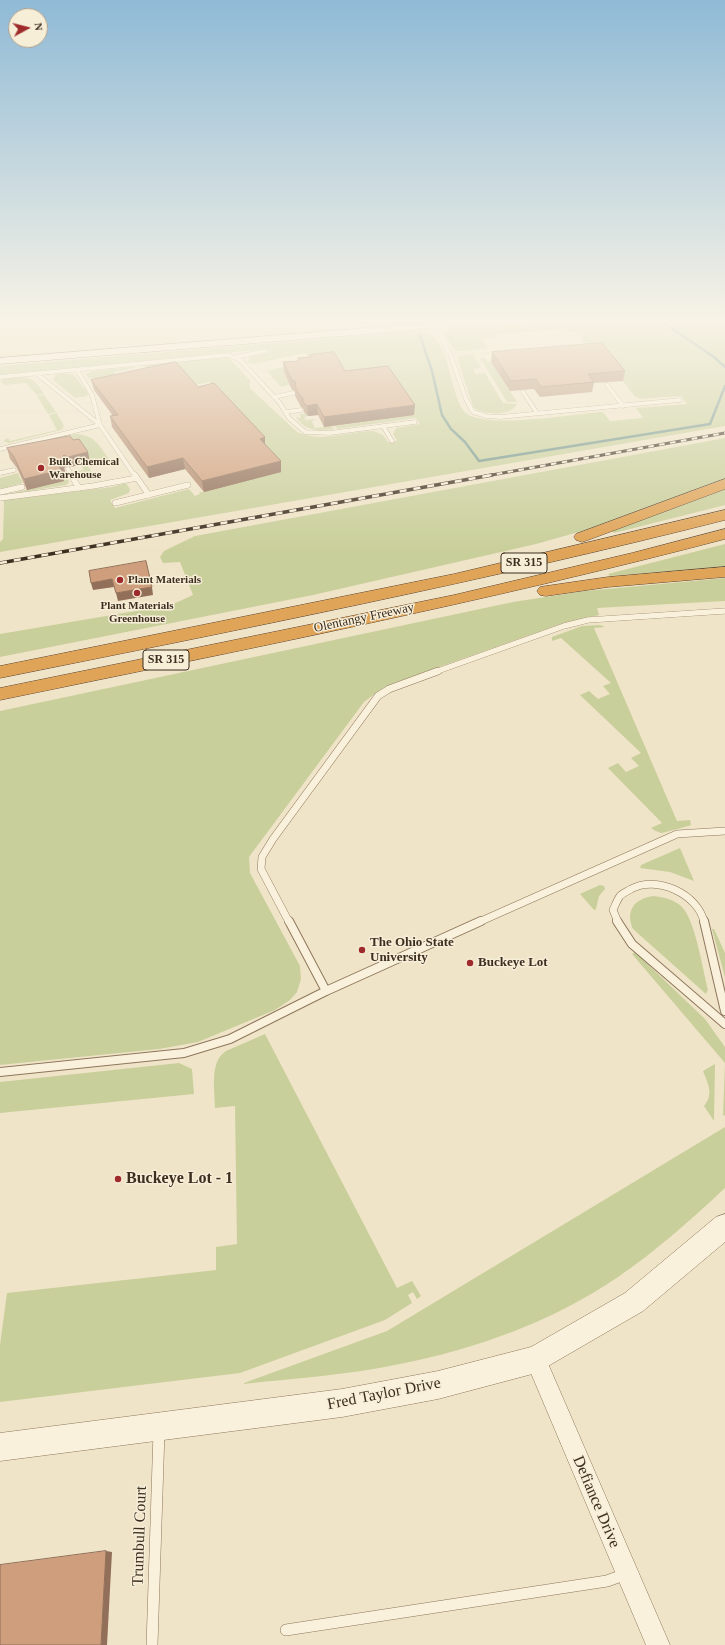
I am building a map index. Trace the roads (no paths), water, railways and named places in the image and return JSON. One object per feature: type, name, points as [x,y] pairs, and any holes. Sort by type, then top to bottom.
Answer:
[{"type":"highway","points":[[322,607],[577,539],[725,484]]},
{"type":"highway","name":"Olentangy Freeway","points":[[0,672],[322,607],[508,567],[725,514]]},
{"type":"highway","name":"Olentangy Freeway","points":[[0,694],[332,626],[522,584],[725,534]]},
{"type":"highway","points":[[332,626],[608,582],[725,572]]},
{"type":"street","name":"Fred Taylor Drive","points":[[0,1447],[159,1428],[342,1403],[438,1385],[536,1358],[634,1302],[725,1226]]},
{"type":"street","name":"Defiance Drive","points":[[536,1358],[626,1574],[658,1645]]},
{"type":"lane","points":[[66,398],[100,425],[150,495]]},
{"type":"lane","points":[[93,398],[100,425]]},
{"type":"lane","points":[[275,398],[300,429],[310,433],[330,433],[415,422]]},
{"type":"lane","points":[[466,398],[473,412],[486,416],[500,417],[680,400]]},
{"type":"lane","points":[[527,398],[537,414]]},
{"type":"lane","points":[[617,398],[623,406]]},
{"type":"lane","points":[[286,412],[301,410]]},
{"type":"lane","points":[[0,449],[100,425]]},
{"type":"lane","points":[[383,426],[392,441]]},
{"type":"lane","points":[[68,469],[79,488]]},
{"type":"lane","points":[[0,473],[14,470]]},
{"type":"lane","points":[[0,498],[79,488],[137,478]]},
{"type":"lane","points":[[115,503],[188,485]]},
{"type":"lane","points":[[0,492],[22,487]]},
{"type":"lane","points":[[326,991],[261,869],[262,857],[273,839],[378,696],[389,689],[411,681],[564,626],[588,620],[725,611]]},
{"type":"lane","points":[[0,1072],[184,1053],[230,1039],[326,991],[656,843],[678,834],[725,831]]},
{"type":"lane","points":[[725,1012],[703,916],[690,899],[669,887],[652,884],[637,886],[621,895],[613,910],[619,926],[632,944],[725,1024]]},
{"type":"lane","name":"Trumbull Court","points":[[152,1645],[159,1428]]},
{"type":"lane","points":[[286,1630],[607,1581],[626,1574]]},
{"type":"waterway","points":[[438,398],[442,415],[451,429],[465,442],[479,461],[710,424],[720,398]]},
{"type":"railway","points":[[486,476],[725,433]]},
{"type":"railway","points":[[0,563],[492,475]]},
{"type":"place","name":"Bulk Chemical Warehouse","points":[[41,468]]},
{"type":"place","name":"Plant Materials","points":[[120,580]]},
{"type":"place","name":"Plant Materials Greenhouse","points":[[137,593]]},
{"type":"place","name":"The Ohio State University","points":[[362,950]]},
{"type":"place","name":"Buckeye Lot","points":[[470,963]]},
{"type":"place","name":"Buckeye Lot - 1","points":[[118,1179]]}]
